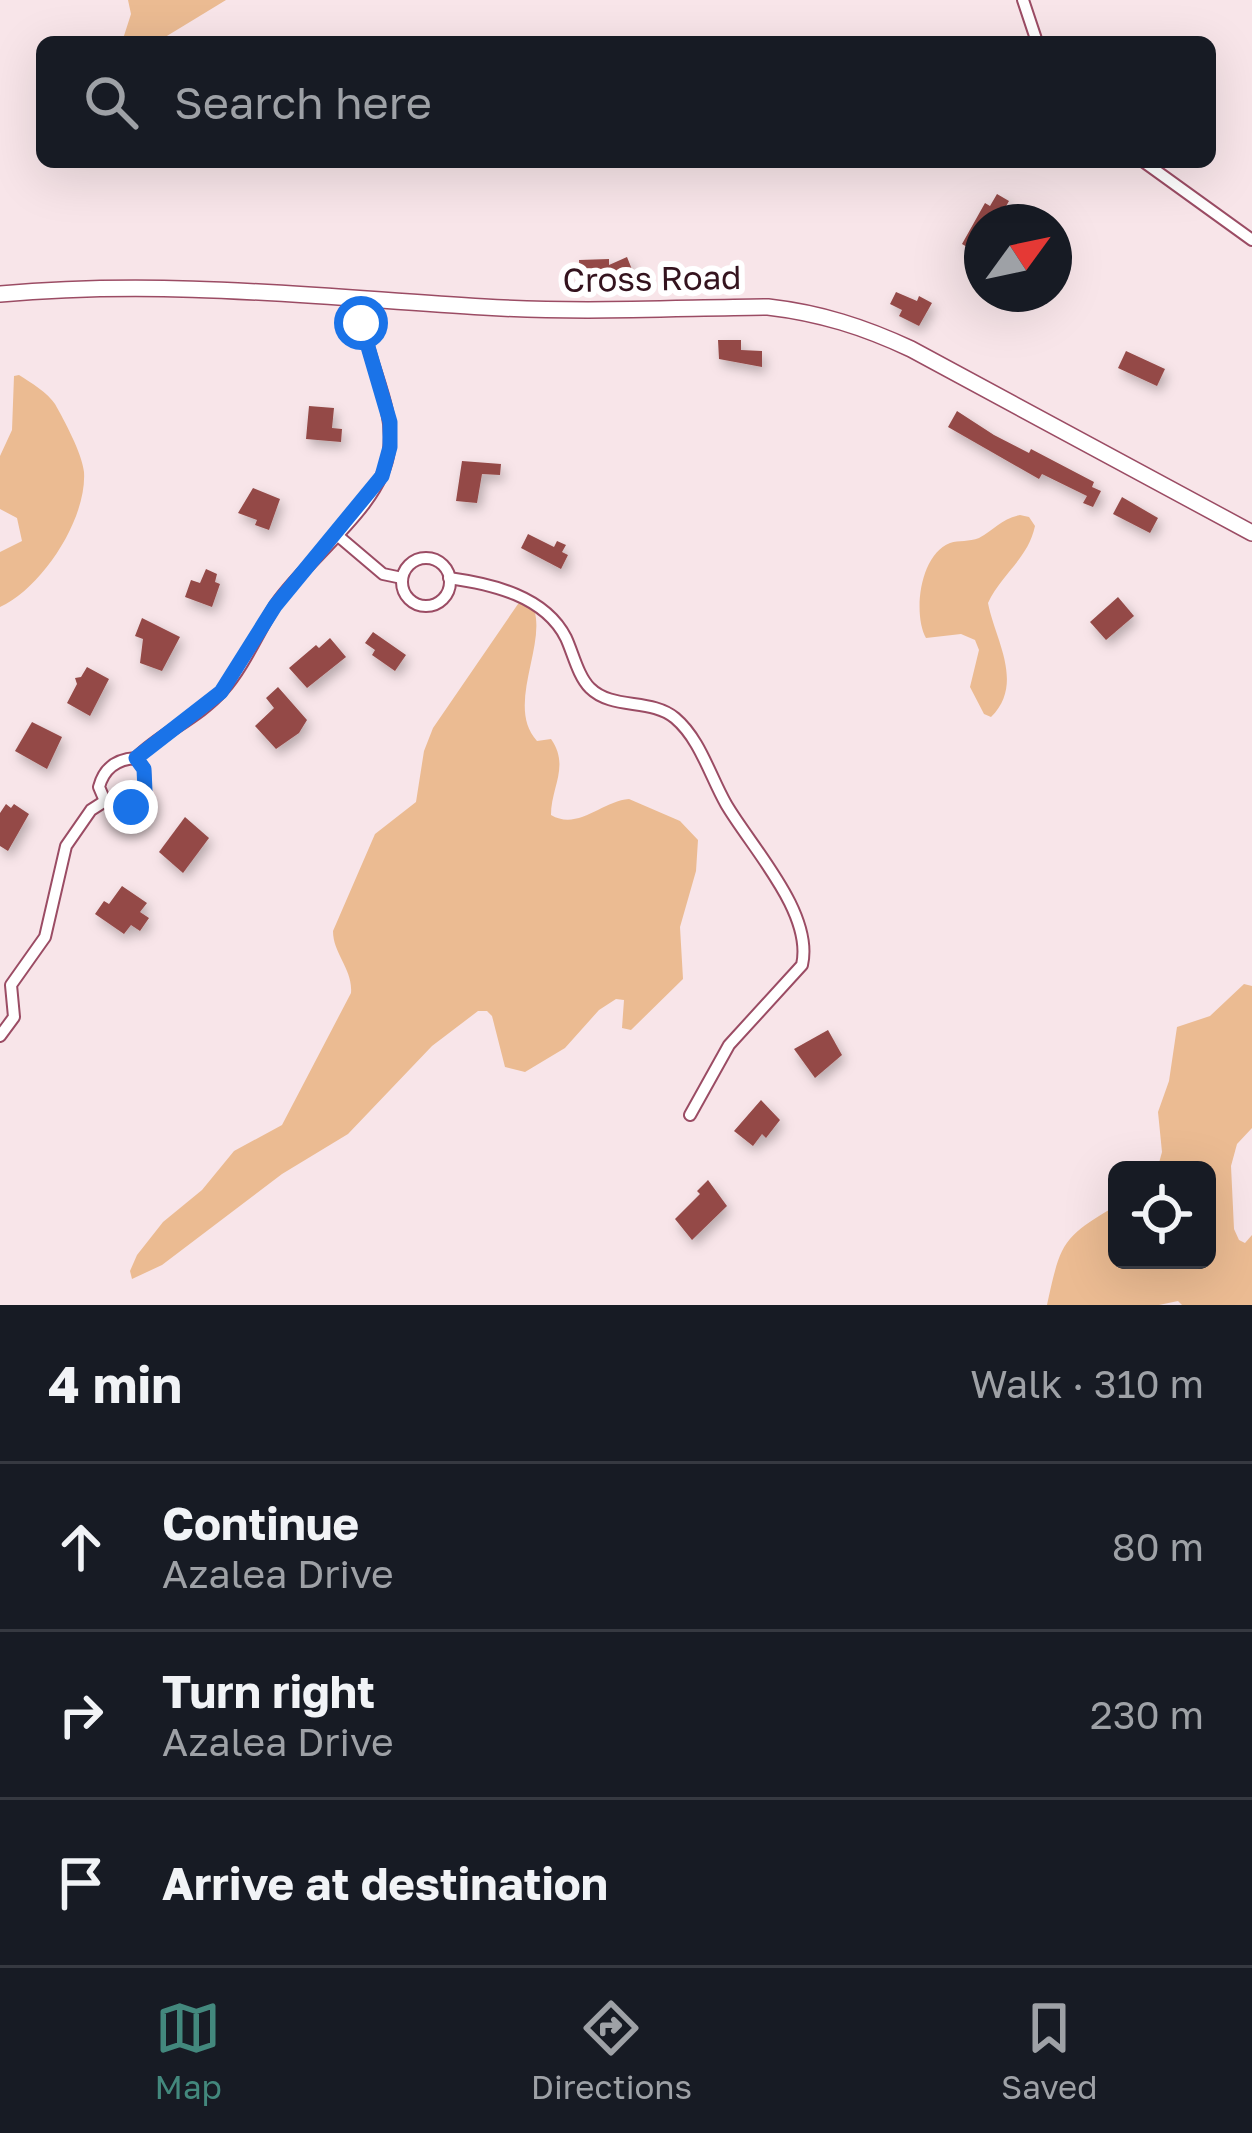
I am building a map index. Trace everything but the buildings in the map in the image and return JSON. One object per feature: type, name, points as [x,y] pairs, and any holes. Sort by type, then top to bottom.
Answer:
[{"type":"street","points":[[1023,0],[1034,36]]},
{"type":"street","points":[[1152,168],[1252,239]]},
{"type":"street","name":"Cross Road","points":[[0,294],[98,286],[234,288],[558,310],[768,307],[835,318],[911,349],[1252,533]]},
{"type":"street","points":[[136,758],[146,782],[141,799],[124,809],[105,801],[99,787],[106,770],[121,758],[136,758],[221,692],[287,590],[382,476],[390,447],[390,422],[361,323],[363,299]]},
{"type":"street","points":[[337,535],[382,574],[402,578]]},
{"type":"street","points":[[422,558],[436,560],[449,578],[446,594],[426,606],[405,594],[402,578],[409,565],[422,558]]},
{"type":"street","points":[[449,578],[479,582],[541,608],[564,634],[590,689],[674,717],[700,753],[744,835],[783,890],[806,951],[802,965],[729,1045],[690,1115]]},
{"type":"street","points":[[0,1036],[14,1017],[6,984],[45,938],[66,846],[91,810],[105,801]]},
{"type":"shaded area","points":[[128,0],[226,0],[167,36],[124,36],[131,14]]},
{"type":"shaded area","points":[[14,376],[48,396],[59,411],[83,464],[83,491],[59,550],[31,584],[0,607],[0,552],[22,541],[17,518],[0,509],[0,456],[12,430]]},
{"type":"shaded area","points":[[1020,515],[1029,517],[1035,526],[1032,538],[988,603],[1007,676],[1001,704],[991,717],[984,714],[970,687],[979,650],[975,640],[961,634],[926,638],[920,615],[922,586],[940,550],[950,543],[979,538]]},
{"type":"shaded area","points":[[528,598],[536,630],[525,708],[537,741],[551,739],[559,758],[551,815],[571,820],[629,799],[680,821],[698,840],[696,871],[680,927],[683,979],[631,1030],[622,1028],[624,1000],[616,999],[599,1010],[565,1048],[525,1072],[505,1067],[492,1016],[478,1011],[432,1046],[348,1134],[282,1174],[162,1265],[132,1279],[137,1255],[163,1222],[202,1190],[234,1151],[282,1125],[351,993],[333,931],[375,834],[416,802],[424,751],[433,728],[518,604]]},
{"type":"shaded area","points":[[1244,984],[1252,986],[1252,1128],[1237,1144],[1231,1166],[1234,1229],[1245,1243],[1252,1235],[1252,1305],[1182,1305],[1178,1301],[1047,1305],[1067,1243],[1108,1211],[1108,1269],[1216,1269],[1216,1161],[1160,1161],[1158,1112],[1169,1081],[1177,1027],[1210,1016]]},
{"type":"route","points":[[131,807],[141,799],[146,782],[136,758],[221,692],[275,606],[382,476],[390,447],[390,422],[361,323]]}]
